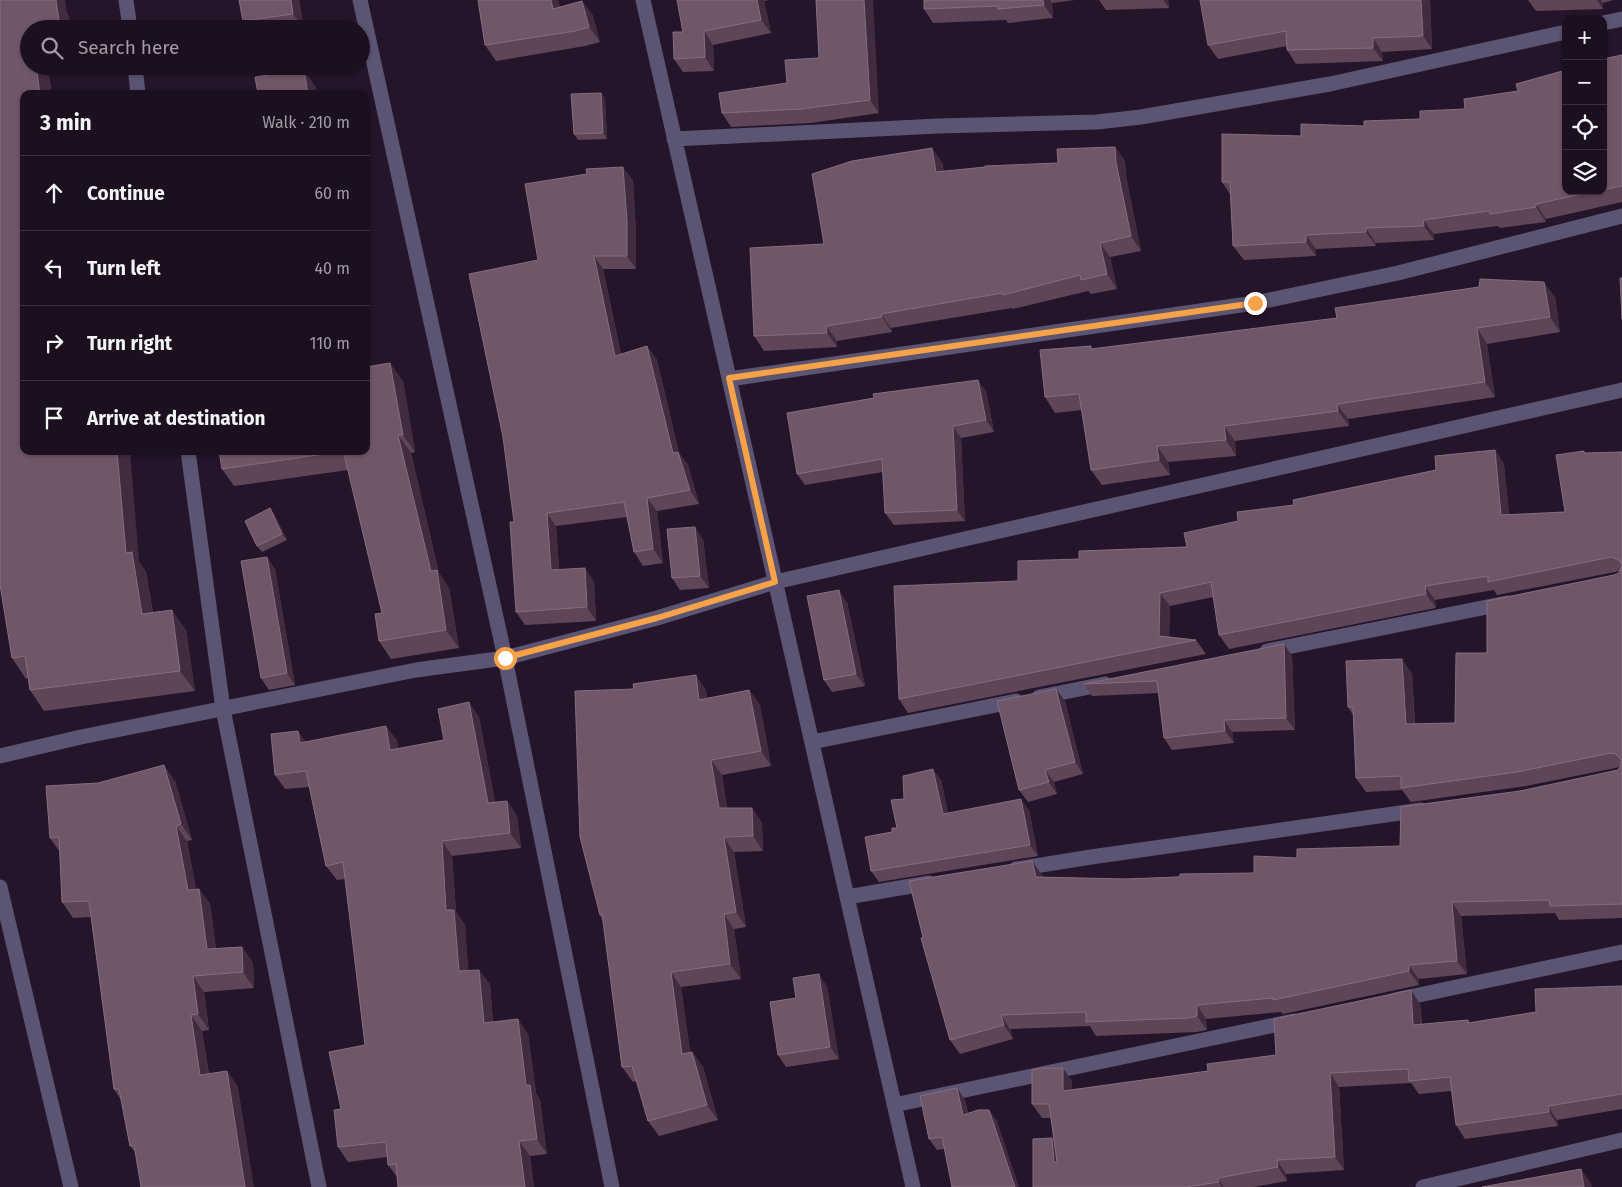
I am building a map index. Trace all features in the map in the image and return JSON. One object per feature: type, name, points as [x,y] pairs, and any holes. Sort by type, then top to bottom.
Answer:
[{"type":"street","points":[[126,0],[129,20]]},
{"type":"street","points":[[360,0],[364,20]]},
{"type":"street","points":[[643,0],[913,1187]]},
{"type":"street","points":[[1607,22],[1622,19]]},
{"type":"street","points":[[674,139],[928,126],[1096,122],[1142,117],[1330,84],[1562,33]]},
{"type":"street","points":[[370,45],[505,658],[612,1187]]},
{"type":"street","points":[[136,75],[138,90]]},
{"type":"street","points":[[729,378],[1255,303],[1398,273],[1622,216]]},
{"type":"street","points":[[0,756],[81,737],[416,670],[505,658],[657,618],[775,582],[1622,390]]},
{"type":"street","points":[[189,455],[223,709],[319,1187]]},
{"type":"street","points":[[1251,654],[1524,599]]},
{"type":"street","points":[[812,742],[1114,682]]},
{"type":"street","points":[[1003,871],[1431,809]]},
{"type":"street","points":[[847,897],[944,881]]},
{"type":"street","points":[[0,887],[72,1187]]},
{"type":"street","points":[[1379,1003],[1622,952]]},
{"type":"street","points":[[894,1104],[1311,1017]]},
{"type":"street","points":[[1423,1187],[1622,1140]]},
{"type":"building","points":[[0,0],[56,0],[59,20],[20,20],[20,75],[37,75],[39,90],[20,90],[20,455],[117,455],[126,553],[132,552],[142,614],[172,610],[180,671],[30,690],[25,656],[12,658],[0,585]]},
{"type":"building","points":[[239,0],[291,0],[293,14],[243,20]]},
{"type":"building","points":[[478,0],[551,0],[553,9],[582,1],[589,27],[575,31],[485,45]]},
{"type":"building","points":[[677,0],[757,0],[761,20],[704,31],[705,57],[674,59],[673,32],[683,32]]},
{"type":"building","points":[[816,0],[864,0],[870,100],[801,109],[722,113],[719,93],[787,83],[785,60],[819,58]]},
{"type":"building","points":[[924,0],[1043,0],[1044,5],[998,9],[998,6],[924,9]]},
{"type":"building","points":[[1200,0],[1421,0],[1423,36],[1373,38],[1373,48],[1287,50],[1286,31],[1208,45]]},
{"type":"building","points":[[1622,55],[1622,186],[1607,189],[1607,60],[1607,58]]},
{"type":"building","points":[[1562,71],[1562,195],[1578,195],[1536,204],[1536,207],[1490,214],[1489,211],[1423,220],[1424,226],[1366,228],[1366,232],[1306,235],[1306,242],[1233,246],[1230,182],[1222,182],[1222,134],[1301,136],[1301,124],[1364,126],[1364,121],[1420,119],[1420,111],[1465,109],[1464,99],[1518,91],[1516,84]]},
{"type":"building","points":[[305,75],[307,90],[257,90],[255,77]]},
{"type":"building","points":[[601,93],[603,133],[574,134],[571,94]]},
{"type":"building","points":[[1115,147],[1116,162],[1131,236],[1100,243],[1107,274],[1081,280],[1080,275],[1003,295],[1002,293],[881,314],[882,317],[826,326],[827,333],[754,336],[750,248],[824,244],[812,174],[852,161],[932,148],[936,172],[985,166],[1058,163],[1057,149]]},
{"type":"building","points":[[623,167],[627,221],[627,256],[594,256],[615,356],[647,346],[673,453],[678,452],[690,490],[647,498],[653,549],[634,552],[624,502],[547,513],[551,570],[585,568],[587,607],[516,612],[510,522],[514,522],[503,437],[469,274],[538,260],[525,184],[587,174],[586,169]]},
{"type":"building","points":[[1620,278],[1622,278],[1622,319]]},
{"type":"building","points":[[1480,279],[1544,282],[1550,317],[1477,328],[1485,382],[1337,404],[1338,411],[1224,426],[1226,440],[1157,446],[1159,460],[1091,470],[1079,394],[1045,397],[1040,350],[1091,346],[1091,349],[1337,318],[1335,308],[1479,287]]},
{"type":"building","points":[[390,363],[403,435],[398,435],[431,571],[437,570],[446,630],[379,641],[375,614],[382,613],[344,455],[370,455],[370,366]]},
{"type":"building","points":[[978,380],[986,420],[953,426],[957,510],[885,513],[882,459],[797,474],[787,413],[874,398],[873,394]]},
{"type":"building","points":[[1495,450],[1501,515],[1565,512],[1556,455],[1584,451],[1584,453],[1622,452],[1622,565],[1619,560],[1611,557],[1488,582],[1488,576],[1425,586],[1426,594],[1219,635],[1211,582],[1160,593],[1159,636],[1196,640],[899,699],[894,586],[1018,581],[1018,561],[1079,559],[1079,551],[1187,547],[1184,533],[1238,521],[1237,512],[1294,505],[1293,500],[1436,470],[1435,456]]},
{"type":"building","points":[[220,455],[318,455],[222,469]]},
{"type":"building","points":[[270,508],[282,534],[257,546],[245,521]]},
{"type":"building","points":[[695,527],[700,576],[672,578],[667,529]]},
{"type":"building","points":[[267,557],[287,673],[261,678],[241,561]]},
{"type":"building","points":[[1622,565],[1622,904],[1550,906],[1549,900],[1452,902],[1457,961],[1409,965],[1409,971],[1273,1000],[1273,998],[1197,1005],[1197,1016],[1188,1018],[1086,1022],[1086,1012],[1001,1015],[1004,1025],[950,1040],[921,938],[923,937],[909,881],[1032,861],[1036,877],[1125,879],[1180,877],[1180,874],[1254,873],[1254,856],[1297,858],[1297,849],[1400,846],[1401,807],[1520,791],[1618,770],[1621,766],[1621,760],[1616,754],[1611,753],[1517,772],[1401,788],[1401,776],[1356,778],[1353,707],[1348,707],[1346,661],[1402,659],[1406,724],[1455,723],[1456,653],[1487,653],[1487,601],[1614,575],[1619,573]]},
{"type":"building","points":[[839,590],[856,674],[824,680],[807,596]]},
{"type":"building","points":[[1284,644],[1286,718],[1224,720],[1225,731],[1164,738],[1157,681],[1084,684]]},
{"type":"building","points":[[696,675],[699,700],[749,690],[761,751],[711,760],[719,808],[752,808],[753,836],[724,837],[736,912],[724,914],[730,964],[671,972],[682,1054],[692,1052],[707,1105],[648,1121],[632,1066],[622,1067],[602,914],[600,915],[580,837],[575,691],[634,689],[633,684]]},
{"type":"building","points":[[1056,689],[1075,762],[1045,770],[1049,782],[1019,790],[997,701]]},
{"type":"building","points":[[469,702],[488,803],[507,801],[510,833],[442,841],[446,910],[454,910],[459,971],[479,970],[484,1023],[518,1019],[526,1085],[530,1085],[537,1139],[519,1141],[525,1187],[398,1187],[396,1164],[388,1165],[386,1142],[338,1147],[334,1110],[341,1109],[329,1052],[365,1045],[343,862],[326,866],[306,771],[275,775],[271,734],[298,731],[300,743],[386,726],[390,750],[444,740],[438,709]]},
{"type":"building","points":[[164,765],[181,824],[176,826],[188,890],[199,889],[207,949],[242,947],[243,972],[193,976],[198,1014],[191,1015],[200,1075],[227,1071],[245,1187],[141,1187],[134,1145],[130,1146],[119,1089],[114,1089],[89,901],[62,902],[59,837],[50,838],[46,786],[98,783]]},
{"type":"building","points":[[933,769],[943,814],[1021,799],[1030,845],[871,871],[865,837],[892,832],[892,828],[897,828],[891,800],[904,799],[903,776]]},
{"type":"building","points":[[819,974],[830,1047],[778,1055],[770,1002],[796,998],[793,978]]},
{"type":"building","points":[[1622,986],[1622,1094],[1548,1106],[1549,1112],[1456,1125],[1450,1077],[1409,1081],[1408,1069],[1330,1073],[1335,1157],[1277,1160],[1278,1167],[1218,1178],[1219,1182],[1186,1187],[1033,1187],[1033,1139],[1052,1138],[1054,1162],[1057,1162],[1049,1104],[1032,1104],[1032,1070],[1063,1068],[1063,1091],[1208,1071],[1207,1064],[1276,1055],[1274,1019],[1411,990],[1413,1025],[1468,1020],[1468,1023],[1536,1012],[1535,989]]},
{"type":"building","points":[[957,1088],[963,1115],[978,1110],[989,1110],[1015,1187],[952,1187],[942,1137],[929,1139],[920,1096]]},
{"type":"building","points":[[1581,1169],[1584,1187],[1482,1187]]},
{"type":"route","points":[[505,658],[657,618],[775,582],[729,378],[1255,303]]}]
